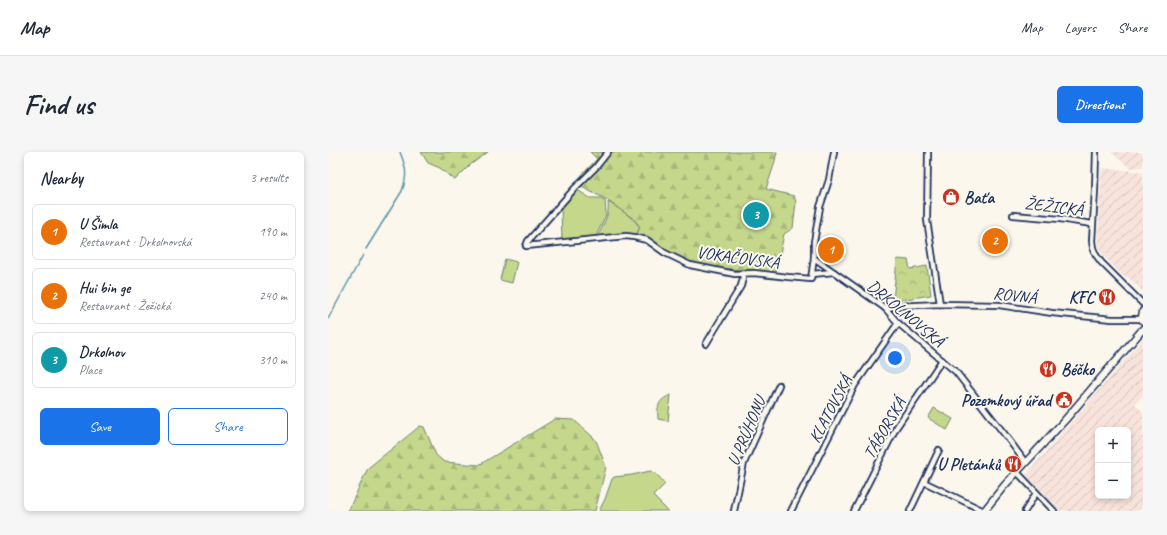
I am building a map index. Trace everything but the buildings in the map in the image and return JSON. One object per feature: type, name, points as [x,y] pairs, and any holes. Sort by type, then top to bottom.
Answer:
[{"type":"street","name":"VOKAČOVSKÁ","points":[[608,152],[533,235],[526,246],[626,236],[647,240],[665,253],[690,265],[729,273],[754,273],[788,277],[812,277],[834,272]]},
{"type":"street","points":[[812,277],[815,239],[820,207],[829,180],[834,152]]},
{"type":"street","name":"DRKOLNOVSKÁ","points":[[928,152],[927,220],[940,304]]},
{"type":"street","name":"ŽEŽICKÁ","points":[[1096,152],[1092,224],[1093,248],[1096,255],[1102,262],[1143,304]]},
{"type":"street","name":"ŽEŽICKÁ","points":[[1013,215],[1060,219],[1092,224]]},
{"type":"street","name":"DRKOLNOVSKÁ","points":[[814,258],[885,308],[898,323],[956,372],[1025,462]]},
{"type":"street","points":[[706,344],[741,286],[743,278],[742,274]]},
{"type":"street","name":"ROVNÁ","points":[[885,308],[940,304],[999,305],[1052,313],[1112,319],[1143,320]]},
{"type":"street","points":[[1143,311],[1143,320]]},
{"type":"street","name":"KLATOVSKÁ","points":[[791,511],[855,385],[898,323]]},
{"type":"street","points":[[924,482],[984,511],[1016,471],[1065,420],[1143,329]]},
{"type":"street","name":"TÁBORSKÁ","points":[[854,511],[896,428],[942,360]]},
{"type":"street","name":"U PRŮHONU","points":[[734,511],[744,462],[779,385]]},
{"type":"street","points":[[910,511],[939,450]]},
{"type":"street","points":[[1016,471],[1054,511]]},
{"type":"street","points":[[1025,511],[1036,493]]},
{"type":"shaded area","points":[[1111,152],[1143,152],[1143,167],[1130,168]]},
{"type":"shaded area","points":[[1102,168],[1143,172],[1143,292],[1129,278],[1122,275],[1103,255],[1099,248],[1098,229]]},
{"type":"shaded area","points":[[1143,339],[1143,395],[1135,404],[1143,412],[1143,510],[1060,511],[1026,475]]},
{"type":"green space","points":[[421,152],[488,152],[470,165],[455,180],[440,168],[428,163]]},
{"type":"green space","points":[[590,152],[777,152],[766,189],[794,196],[796,202],[793,228],[784,234],[776,273],[706,267],[677,257],[642,238],[637,234],[640,227],[634,219],[604,198],[585,189],[577,180],[597,159]]},
{"type":"green space","points":[[579,191],[590,198],[601,198],[605,200],[606,215],[595,238],[562,242],[561,208],[573,193]]},
{"type":"green space","points":[[608,202],[633,219],[640,227],[636,236],[597,238],[607,216]]},
{"type":"green space","points":[[505,259],[517,262],[512,283],[500,280]]},
{"type":"green space","points":[[897,259],[908,260],[910,269],[927,266],[931,295],[893,301]]},
{"type":"green space","points":[[671,395],[668,421],[658,419],[659,404],[663,399]]},
{"type":"green space","points":[[934,408],[953,419],[947,430],[928,418]]},
{"type":"green space","points":[[555,419],[574,420],[594,438],[597,443],[606,467],[595,511],[348,511],[368,468],[420,426],[424,427],[436,455],[444,462],[479,465]]},
{"type":"green space","points":[[650,471],[657,474],[665,484],[653,496],[668,511],[599,511],[614,477]]},
{"type":"waterway","points":[[366,249],[402,191],[406,171],[400,152]]},
{"type":"waterway","points":[[328,319],[363,255]]},
{"type":"place","name":"Baťa","points":[[951,197]]},
{"type":"place","name":"Drkolnov","points":[[756,215]]},
{"type":"place","name":"Hui bin ge","points":[[995,241]]},
{"type":"place","name":"U Šimla","points":[[831,250]]},
{"type":"place","name":"KFC","points":[[1107,297]]},
{"type":"place","name":"Béčko","points":[[1048,369]]},
{"type":"place","name":"Pozemkový úřad","points":[[1064,400]]},
{"type":"place","name":"U Pletánků","points":[[1013,464]]}]
